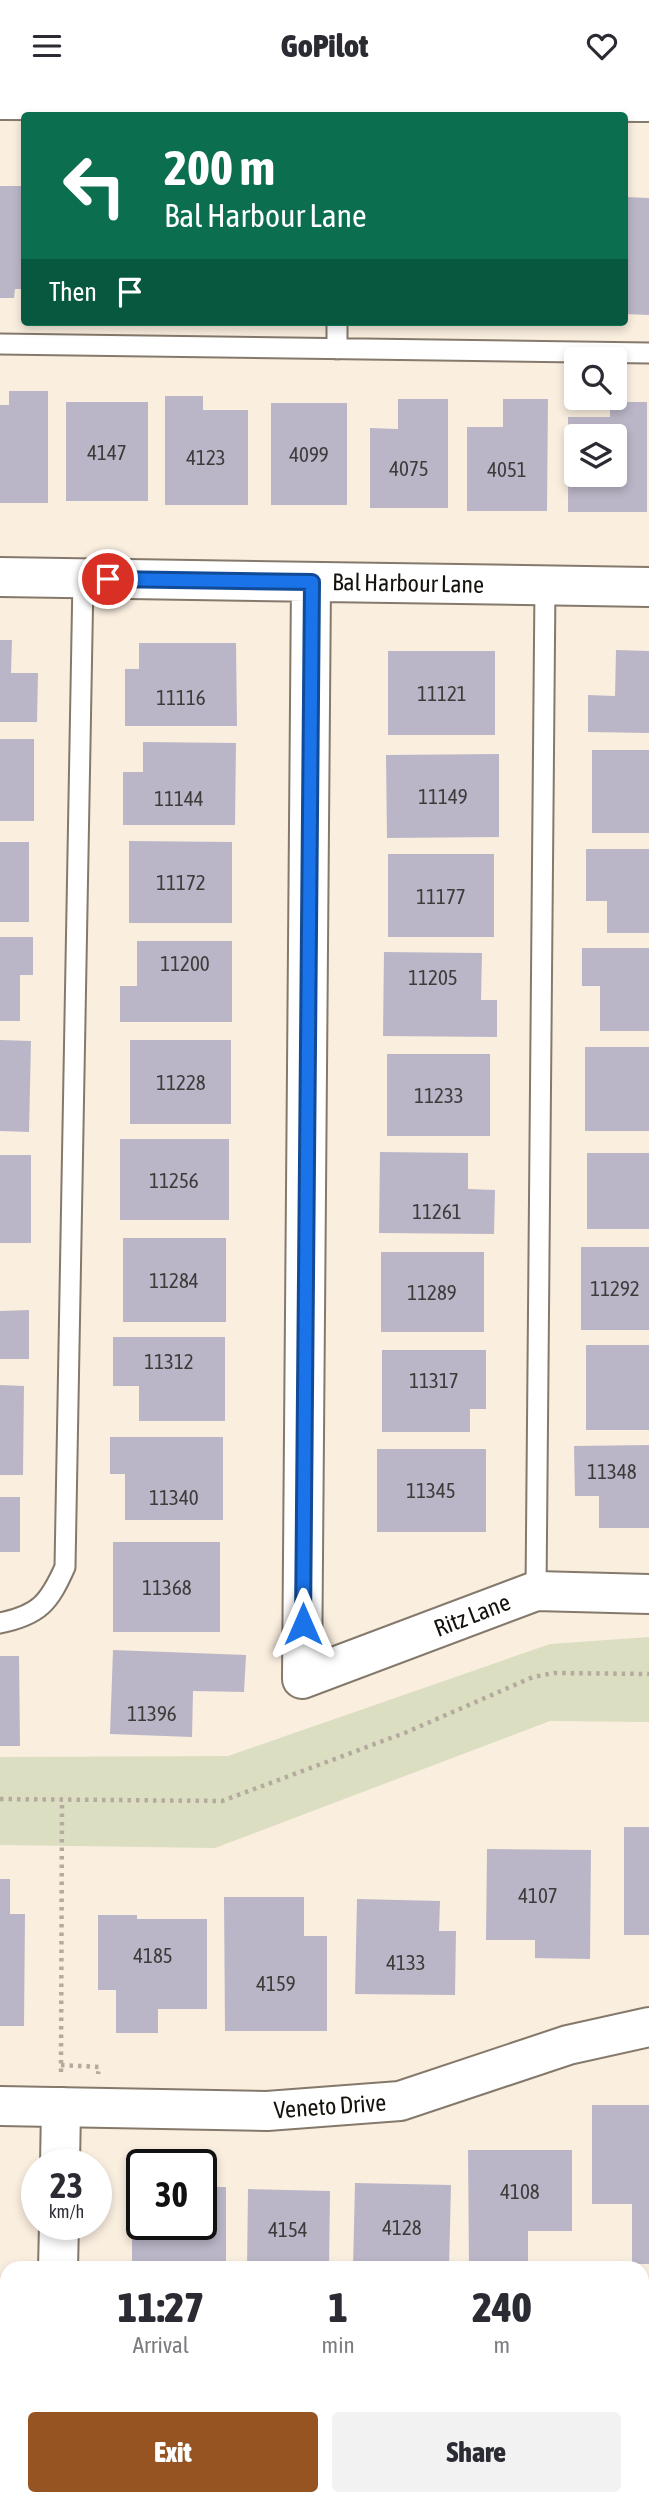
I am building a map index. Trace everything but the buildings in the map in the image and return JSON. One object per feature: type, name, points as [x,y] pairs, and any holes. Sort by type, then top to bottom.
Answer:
[{"type":"street","points":[[0,100],[339,108],[649,102]]},
{"type":"street","name":"Bal Harbour Lane","points":[[0,577],[649,587]]},
{"type":"street","name":"Ritz Lane","points":[[312,582],[302,1679],[536,1591],[649,1594]]},
{"type":"street","name":"Veneto Drive","points":[[0,2106],[267,2111],[400,2101],[568,2045],[649,2027]]},
{"type":"street","points":[[60,2149],[61,2107]]},
{"type":"street","points":[[58,2261],[59,2240]]},
{"type":"lane","points":[[337,326],[337,349]]},
{"type":"lane","points":[[0,344],[649,353]]},
{"type":"lane","points":[[0,1623],[31,1615],[54,1592],[65,1567],[83,579]]},
{"type":"lane","points":[[536,1591],[545,585]]},
{"type":"path","points":[[0,1799],[222,1801],[407,1732],[533,1677],[554,1673],[649,1674]]},
{"type":"path","points":[[61,2107],[62,1800]]},
{"type":"green space","points":[[649,1637],[649,1722],[550,1721],[215,1848],[0,1845],[0,1757],[228,1756],[550,1644]]},
{"type":"route","points":[[108,579],[312,582],[303,1624]]}]
